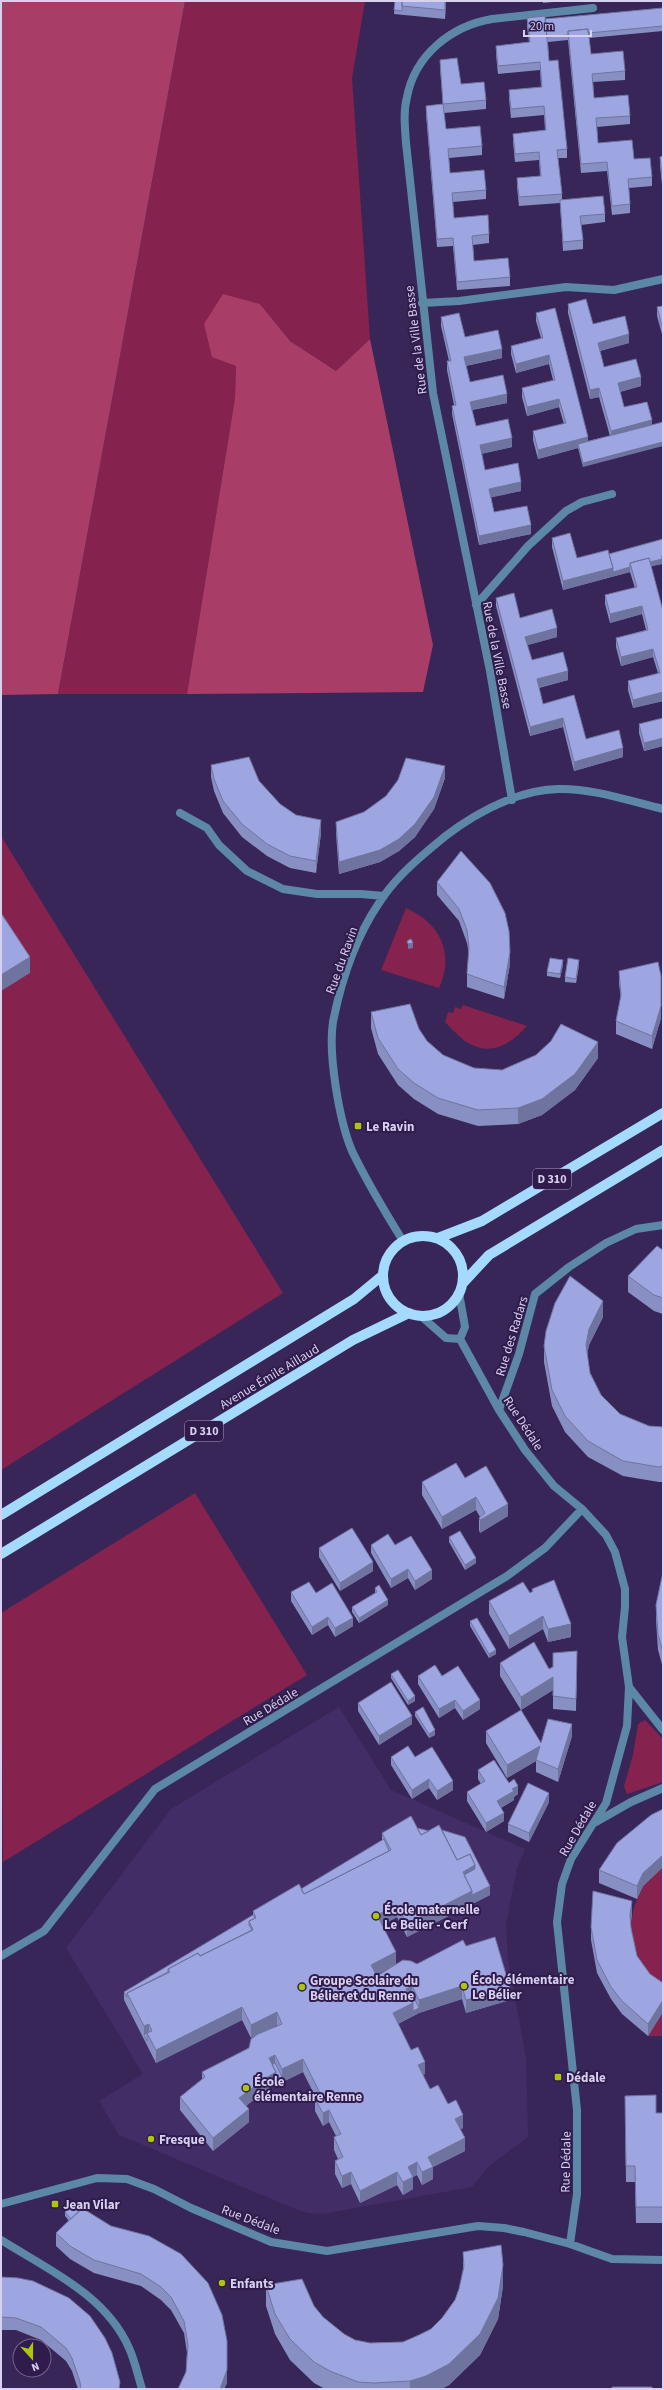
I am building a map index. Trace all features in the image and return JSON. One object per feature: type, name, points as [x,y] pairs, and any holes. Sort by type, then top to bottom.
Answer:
[{"type":"main road","name":"D 310","points":[[438,1238],[482,1221],[663,1113]]},
{"type":"main road","name":"D 310","points":[[463,1283],[490,1256],[663,1150]]},
{"type":"main road","points":[[426,1236],[438,1238],[450,1246],[458,1256],[463,1269],[463,1283],[459,1294],[444,1310],[433,1315],[421,1316],[409,1313],[398,1307],[390,1298],[385,1287],[383,1275],[389,1256],[403,1241],[426,1236]]},
{"type":"main road","name":"Avenue Émile Aillaud","points":[[1,1515],[354,1299],[383,1275]]},
{"type":"main road","name":"Avenue Émile Aillaud","points":[[1,1554],[363,1334],[409,1313]]},
{"type":"street","name":"Rue de la Ville Basse","points":[[512,800],[500,723],[433,393],[422,303],[404,119],[408,92],[419,65],[431,50],[447,37],[476,22],[594,8]]},
{"type":"street","points":[[422,303],[459,301],[566,287],[614,290],[663,279]]},
{"type":"street","points":[[476,605],[528,546],[566,511],[582,502],[612,494]]},
{"type":"street","name":"Rue du Ravin","points":[[403,1241],[382,1206],[352,1150],[334,1079],[335,1016],[348,969],[360,937],[384,896],[403,872],[443,837],[477,816],[536,791],[558,789],[581,790],[663,809]]},
{"type":"street","points":[[180,813],[208,828],[220,846],[247,871],[283,889],[317,894],[361,894],[384,896]]},
{"type":"street","name":"Rue des Radars","points":[[499,1410],[519,1354],[535,1294],[569,1266],[606,1243],[636,1229],[663,1225]]},
{"type":"street","points":[[421,1316],[446,1338],[460,1339],[465,1327],[459,1294]]},
{"type":"street","name":"Rue Dédale","points":[[460,1339],[499,1410],[525,1450],[554,1486],[582,1509],[606,1535],[621,1571],[626,1607],[622,1637],[629,1687],[627,1726],[620,1757],[606,1803],[571,1859],[562,1884],[557,1922],[577,2110],[577,2194],[570,2244]]},
{"type":"street","name":"Rue Dédale","points":[[1,1956],[44,1932],[155,1789],[507,1576],[545,1548],[582,1509]]},
{"type":"street","name":"Rue Dédale","points":[[629,1687],[663,1730]]},
{"type":"street","points":[[595,1822],[631,1802],[663,1788]]},
{"type":"street","name":"Rue Dédale","points":[[1,2204],[97,2178],[127,2180],[154,2189],[191,2208],[271,2242],[327,2251],[478,2226],[504,2228],[570,2244],[612,2259],[663,2260]]},
{"type":"street","points":[[1,2240],[72,2282],[111,2318],[129,2348],[142,2389]]},
{"type":"shaded area","points":[[1,1],[185,1],[58,694],[1,695]]},
{"type":"shaded area","points":[[185,1],[365,1],[352,78],[370,339],[336,371],[290,341],[260,304],[236,366],[235,398],[187,694],[58,694]]},
{"type":"shaded area","points":[[223,294],[260,304],[290,341],[336,371],[370,339],[433,645],[423,692],[187,694],[235,398],[236,366],[212,357],[204,324]]},
{"type":"shaded area","points":[[1,836],[283,1293],[1,1470]]},
{"type":"shaded area","points":[[406,908],[418,914],[428,922],[436,931],[441,940],[445,951],[445,963],[444,975],[439,988],[381,970]]},
{"type":"shaded area","points":[[463,1005],[527,1026],[515,1038],[501,1046],[485,1049],[477,1047],[465,1041],[445,1022],[448,1012],[453,1013],[455,1007],[461,1009]]},
{"type":"shaded area","points":[[195,1493],[307,1675],[3,1862],[1,1613]]},
{"type":"shaded area","name":"Groupe Scolaire du Bélier et du Renne","points":[[339,1707],[391,1790],[525,1849],[517,1868],[506,1924],[508,1960],[526,2058],[528,2137],[489,2166],[472,2187],[322,2214],[307,2213],[293,2208],[119,2135],[99,2101],[143,2074],[66,1948],[171,1809]]},
{"type":"shaded area","points":[[645,1720],[663,1739],[663,1782],[627,1794],[624,1786],[633,1755],[638,1724]]},
{"type":"shaded area","points":[[663,1867],[663,1996],[643,1979],[630,1928],[634,1907],[643,1886]]},
{"type":"shaded area","points":[[663,2012],[663,2036],[648,2036]]},
{"type":"building","points":[[395,1],[402,1],[402,11],[394,10]]},
{"type":"building","points":[[402,1],[445,1],[445,10],[402,6]]},
{"type":"building","points":[[663,8],[663,26],[588,33],[588,29],[568,31],[568,35],[547,37],[545,19]]},
{"type":"building","points":[[545,16],[549,61],[558,60],[567,149],[557,150],[562,194],[519,197],[517,178],[541,176],[539,152],[515,154],[513,134],[546,130],[544,106],[511,109],[509,90],[542,87],[540,62],[498,66],[496,46],[530,42],[527,18]]},
{"type":"building","points":[[588,29],[591,54],[623,51],[625,71],[592,74],[594,98],[628,95],[630,116],[596,118],[598,143],[632,140],[634,159],[650,158],[652,177],[628,179],[630,204],[612,206],[607,162],[581,164],[568,31]]},
{"type":"building","points":[[457,58],[461,84],[484,82],[486,100],[443,104],[440,60]]},
{"type":"building","points":[[443,104],[446,129],[480,126],[482,146],[448,149],[450,173],[484,170],[486,190],[452,193],[454,218],[488,215],[489,234],[472,236],[474,261],[508,258],[510,277],[457,282],[453,238],[437,239],[426,106]]},
{"type":"building","points":[[663,156],[663,176],[662,176],[660,157]]},
{"type":"building","points":[[603,196],[605,214],[580,216],[583,240],[563,242],[560,200]]},
{"type":"building","points":[[586,299],[593,324],[625,316],[629,334],[598,343],[604,367],[636,359],[641,377],[618,383],[624,407],[647,402],[652,420],[611,431],[599,388],[590,390],[568,304]]},
{"type":"building","points":[[663,306],[663,325],[662,326],[657,307]]},
{"type":"building","points":[[555,308],[588,437],[538,450],[533,431],[566,423],[559,399],[527,407],[522,388],[555,380],[549,355],[516,364],[511,346],[543,338],[536,313]]},
{"type":"building","points":[[459,313],[465,337],[498,330],[502,349],[464,357],[470,382],[503,375],[507,394],[470,402],[476,426],[508,419],[512,438],[480,445],[485,470],[518,463],[521,482],[489,489],[494,512],[527,506],[531,525],[479,536],[452,406],[456,405],[447,361],[451,361],[441,317]]},
{"type":"building","points":[[663,422],[663,442],[583,463],[578,444]]},
{"type":"building","points":[[570,533],[577,558],[608,550],[613,568],[563,581],[552,538]]},
{"type":"building","points":[[663,539],[662,559],[650,562],[649,558],[630,563],[630,567],[613,572],[609,554]]},
{"type":"building","points":[[649,558],[663,611],[663,692],[633,700],[628,681],[660,673],[653,649],[621,657],[616,638],[648,630],[642,606],[610,614],[605,595],[637,587],[630,563]]},
{"type":"building","points":[[514,593],[520,618],[552,609],[557,628],[525,637],[532,660],[563,652],[568,671],[537,679],[543,704],[574,695],[586,739],[619,730],[623,748],[574,762],[563,718],[530,727],[496,598]]},
{"type":"building","points":[[663,718],[663,738],[644,743],[639,724]]},
{"type":"building","points":[[249,757],[259,781],[280,804],[296,815],[321,820],[316,861],[290,856],[267,844],[242,824],[223,801],[214,779],[211,765]]},
{"type":"building","points":[[406,758],[445,766],[434,797],[415,824],[399,839],[380,850],[339,862],[336,822],[364,812],[386,796],[398,780]]},
{"type":"building","points":[[461,851],[490,883],[505,913],[509,931],[510,952],[504,987],[467,974],[469,947],[467,930],[459,909],[437,882]]},
{"type":"building","points":[[1,913],[30,957],[1,975]]},
{"type":"building","points":[[411,939],[413,943],[408,944],[407,941]]},
{"type":"building","points":[[550,958],[563,960],[560,974],[547,972]]},
{"type":"building","points":[[568,958],[579,960],[576,979],[565,977]]},
{"type":"building","points":[[658,962],[661,976],[661,1006],[652,1036],[616,1021],[621,995],[619,971]]},
{"type":"building","points":[[410,1004],[419,1029],[427,1041],[443,1055],[474,1068],[502,1070],[536,1055],[551,1041],[561,1024],[598,1042],[575,1074],[542,1099],[518,1108],[478,1110],[438,1098],[414,1083],[398,1069],[378,1038],[371,1012]]},
{"type":"building","points":[[657,1246],[663,1250],[663,1298],[654,1295],[628,1276]]},
{"type":"building","points":[[570,1276],[603,1301],[589,1329],[586,1345],[590,1373],[601,1395],[620,1414],[649,1426],[663,1427],[663,1466],[659,1467],[623,1461],[588,1441],[565,1416],[552,1390],[544,1346],[546,1331],[555,1303]]},
{"type":"building","points":[[456,1463],[465,1478],[486,1466],[508,1504],[480,1520],[479,1518],[485,1513],[476,1497],[442,1517],[422,1482]]},
{"type":"building","points":[[352,1528],[373,1562],[340,1583],[319,1548]]},
{"type":"building","points":[[460,1531],[476,1558],[465,1565],[449,1537]]},
{"type":"building","points":[[388,1534],[395,1545],[411,1536],[432,1570],[415,1581],[408,1569],[391,1579],[371,1545]]},
{"type":"building","points":[[663,1572],[663,1652],[658,1634],[656,1605]]},
{"type":"building","points":[[554,1580],[571,1624],[548,1629],[543,1616],[509,1636],[489,1601],[523,1582],[530,1593],[533,1591],[532,1589]]},
{"type":"building","points":[[309,1582],[316,1593],[332,1583],[353,1618],[335,1628],[328,1617],[312,1627],[291,1592]]},
{"type":"building","points":[[379,1585],[388,1600],[359,1618],[352,1607],[377,1592],[375,1588]]},
{"type":"building","points":[[477,1618],[496,1650],[489,1654],[470,1621]]},
{"type":"building","points":[[534,1642],[549,1669],[553,1667],[553,1653],[577,1651],[576,1699],[553,1696],[553,1677],[521,1697],[500,1663]]},
{"type":"building","points":[[435,1665],[442,1676],[458,1666],[480,1700],[463,1711],[455,1700],[439,1709],[418,1676]]},
{"type":"building","points":[[398,1670],[415,1696],[408,1701],[391,1674]]},
{"type":"building","points":[[391,1682],[412,1716],[379,1736],[358,1703]]},
{"type":"building","points":[[423,1707],[435,1730],[429,1734],[415,1712]]},
{"type":"building","points":[[521,1710],[541,1743],[548,1719],[572,1724],[558,1769],[536,1760],[540,1746],[507,1765],[486,1731]]},
{"type":"building","points":[[408,1746],[415,1757],[432,1747],[453,1781],[437,1791],[429,1779],[412,1790],[391,1757]]},
{"type":"building","points":[[494,1760],[509,1783],[514,1779],[518,1786],[512,1789],[514,1791],[497,1801],[504,1813],[486,1823],[467,1792],[485,1781],[478,1770]]},
{"type":"building","points":[[528,1783],[549,1793],[529,1833],[508,1824]]},
{"type":"building","points":[[663,1809],[663,1855],[643,1873],[637,1886],[599,1870],[617,1843],[651,1815]]},
{"type":"building","points":[[411,1816],[421,1835],[439,1825],[457,1860],[470,1854],[475,1865],[463,1872],[472,1891],[407,1924],[397,1905],[377,1915],[396,1952],[371,1965],[377,1976],[403,1960],[411,1961],[417,1964],[463,1940],[466,1946],[495,1937],[510,1988],[466,2000],[462,1986],[419,2000],[412,1986],[406,1989],[413,2003],[393,2013],[411,2050],[418,2047],[425,2062],[418,2065],[430,2089],[438,2085],[448,2104],[456,2100],[463,2115],[455,2119],[465,2138],[428,2157],[433,2167],[422,2172],[417,2162],[408,2167],[413,2177],[403,2182],[397,2172],[360,2191],[351,2172],[342,2176],[335,2161],[343,2157],[334,2137],[341,2134],[329,2110],[323,2113],[315,2099],[321,2095],[303,2059],[282,2069],[275,2055],[269,2058],[276,2072],[239,2098],[249,2109],[213,2138],[180,2097],[205,2077],[202,2072],[249,2048],[251,2039],[258,2034],[282,2024],[277,2012],[251,2025],[242,2007],[156,2050],[147,2033],[152,2031],[149,2024],[144,2026],[127,1993],[170,1972],[168,1969],[198,1953],[200,1956],[253,1930],[249,1921],[256,1918],[253,1911],[299,1884],[304,1894],[391,1850],[382,1833]]},
{"type":"building","points":[[417,1828],[429,1831],[421,1835]]},
{"type":"building","points":[[442,1830],[465,1837],[490,1886],[472,1895],[472,1891],[464,1875],[475,1869],[475,1865],[470,1854],[457,1860]]},
{"type":"building","points":[[384,1839],[389,1851],[304,1894],[301,1889]]},
{"type":"building","points":[[593,1891],[632,1901],[630,1915],[631,1928],[637,1956],[650,1974],[663,1983],[663,2000],[648,2024],[622,2001],[611,1987],[597,1960],[591,1927]]},
{"type":"building","points":[[253,1915],[255,1918],[249,1921],[249,1925],[252,1930],[200,1956],[198,1953],[168,1969],[168,1972],[127,1993],[127,1997],[124,1992]]},
{"type":"building","points":[[412,1994],[419,2008],[413,2011],[413,2003],[410,1996]]},
{"type":"building","points":[[147,2033],[147,2041],[144,2035]]},
{"type":"building","points":[[275,2063],[282,2077],[276,2081],[276,2072],[272,2065]]},
{"type":"building","points":[[656,2095],[656,2113],[663,2113],[663,2207],[636,2207],[635,2166],[626,2166],[625,2096]]},
{"type":"building","points":[[77,2201],[83,2208],[71,2219],[65,2212]]},
{"type":"building","points":[[82,2208],[111,2226],[149,2236],[181,2254],[208,2283],[222,2315],[227,2341],[227,2370],[220,2389],[178,2389],[186,2372],[188,2345],[184,2321],[171,2297],[161,2287],[141,2274],[94,2260],[70,2246],[56,2233]]},
{"type":"building","points":[[501,2245],[503,2265],[498,2298],[480,2334],[449,2364],[426,2376],[410,2381],[374,2383],[358,2382],[330,2371],[314,2362],[290,2339],[275,2314],[266,2285],[302,2279],[314,2306],[323,2317],[344,2334],[355,2340],[370,2343],[403,2342],[431,2329],[442,2318],[455,2300],[464,2266],[463,2252]]},
{"type":"building","points":[[1,2277],[33,2281],[69,2298],[90,2316],[105,2338],[112,2353],[120,2382],[119,2389],[81,2389],[72,2358],[66,2348],[41,2327],[16,2318],[1,2317]]},
{"type":"building","points":[[612,2387],[652,2387],[652,2389],[612,2389]]},
{"type":"place","name":"Le Ravin","points":[[358,1126]]},
{"type":"place","name":"École maternelle Le Belier - Cerf","points":[[376,1916]]},
{"type":"place","name":"École élémentaire Le Bélier","points":[[464,1986]]},
{"type":"place","name":"Groupe Scolaire du Bélier et du Renne","points":[[302,1987]]},
{"type":"place","name":"Dédale","points":[[558,2077]]},
{"type":"place","name":"École élémentaire Renne","points":[[246,2088]]},
{"type":"place","name":"Fresque","points":[[151,2139]]},
{"type":"place","name":"Jean Vilar","points":[[55,2204]]},
{"type":"place","name":"Enfants","points":[[222,2283]]}]
